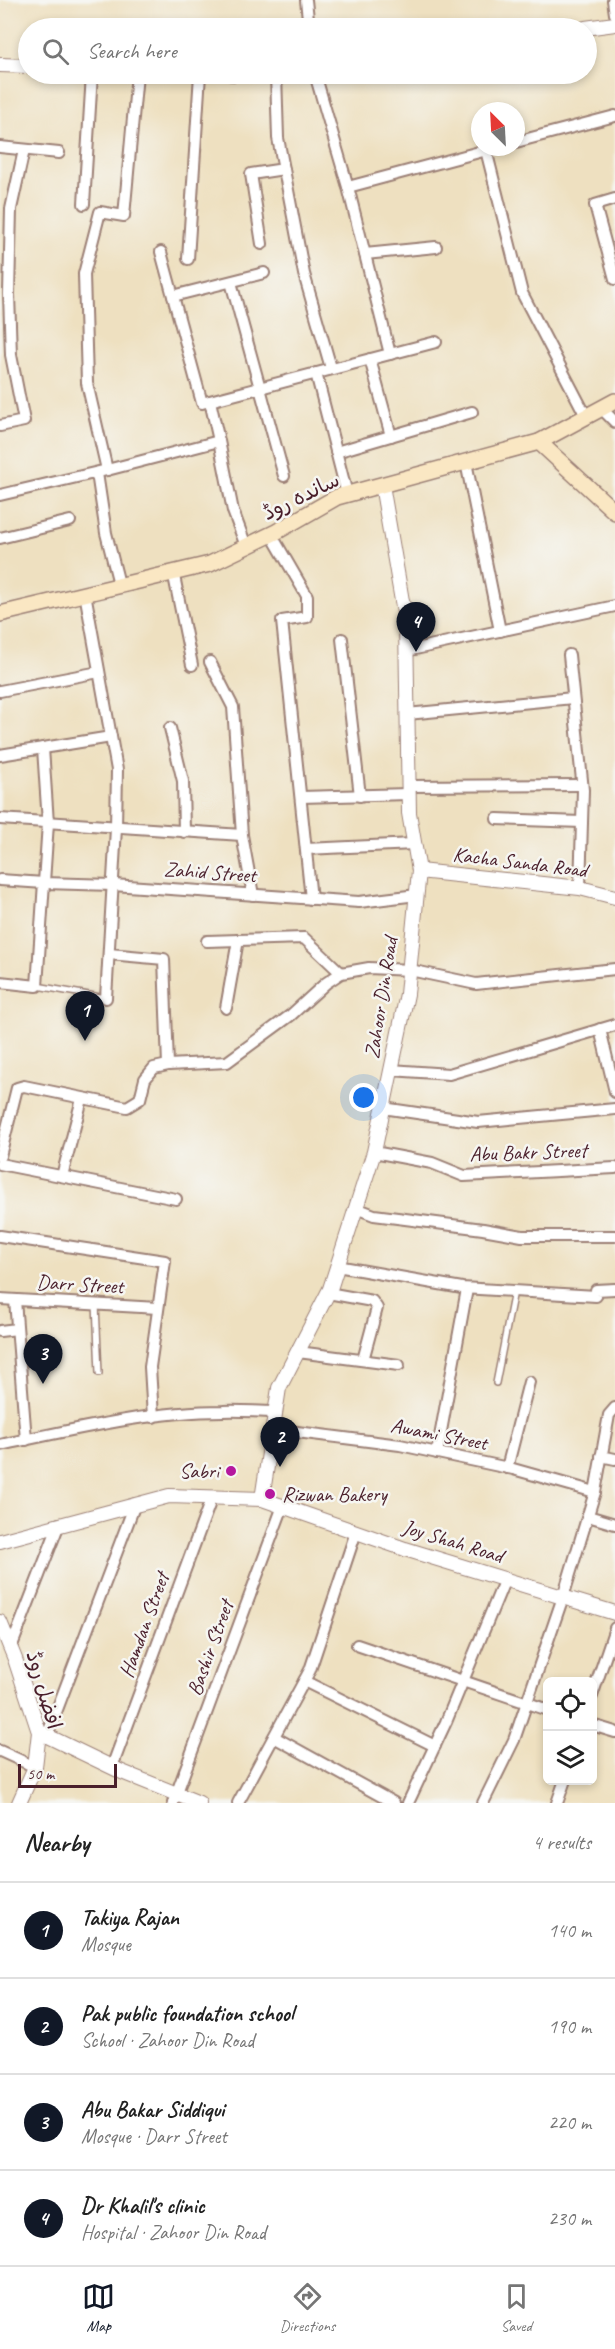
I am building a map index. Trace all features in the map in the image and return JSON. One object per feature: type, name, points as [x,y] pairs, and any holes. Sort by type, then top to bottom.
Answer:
[{"type":"main road","name":"ساندہ روڈ","points":[[0,614],[210,564],[272,534],[337,497],[539,442],[615,401]]},
{"type":"main road","points":[[539,442],[615,512]]},
{"type":"street","points":[[306,0],[308,18]]},
{"type":"street","points":[[613,0],[615,14]]},
{"type":"street","points":[[597,26],[615,24]]},
{"type":"street","points":[[0,65],[18,66]]},
{"type":"street","points":[[84,204],[91,84]]},
{"type":"street","points":[[119,584],[105,533],[102,471],[87,383],[84,274],[100,212],[124,216],[136,84]]},
{"type":"street","points":[[188,259],[199,84]]},
{"type":"street","points":[[278,84],[278,138],[304,274],[331,368]]},
{"type":"street","points":[[318,84],[348,187],[390,354]]},
{"type":"street","points":[[525,140],[615,116]]},
{"type":"street","points":[[0,147],[59,153]]},
{"type":"street","points":[[0,426],[24,420],[11,355],[4,294],[6,207],[24,150]]},
{"type":"street","points":[[348,187],[471,154]]},
{"type":"street","points":[[488,156],[522,293],[586,417]]},
{"type":"street","points":[[262,244],[250,174],[284,169]]},
{"type":"street","points":[[615,199],[595,205],[615,279]]},
{"type":"street","points":[[365,254],[436,247]]},
{"type":"street","points":[[162,252],[202,403],[436,342]]},
{"type":"street","points":[[173,297],[264,273]]},
{"type":"street","points":[[231,282],[284,476]]},
{"type":"street","points":[[370,359],[391,436]]},
{"type":"street","points":[[316,373],[347,494]]},
{"type":"street","points":[[210,401],[233,511],[246,546]]},
{"type":"street","points":[[601,408],[615,422]]},
{"type":"street","points":[[336,452],[472,412]]},
{"type":"street","points":[[0,495],[219,441]]},
{"type":"street","points":[[466,462],[500,631]]},
{"type":"street","name":"Zahoor Din Road","points":[[262,1498],[279,1388],[328,1293],[374,1152],[410,970],[419,871],[409,813],[406,624],[382,485]]},
{"type":"street","points":[[0,538],[70,521]]},
{"type":"street","points":[[272,534],[307,596],[307,618],[282,621],[311,899]]},
{"type":"street","points":[[173,571],[192,665]]},
{"type":"street","points":[[85,592],[117,770],[106,998]]},
{"type":"street","points":[[406,651],[615,606]]},
{"type":"street","points":[[342,639],[360,796]]},
{"type":"street","points":[[569,655],[582,785],[580,888]]},
{"type":"street","points":[[210,662],[233,706],[242,835],[253,895]]},
{"type":"street","points":[[0,691],[99,672]]},
{"type":"street","points":[[407,714],[573,698]]},
{"type":"street","points":[[170,728],[183,781],[184,832]]},
{"type":"street","points":[[0,755],[111,736]]},
{"type":"street","points":[[0,982],[37,986],[48,823],[43,748]]},
{"type":"street","points":[[301,797],[360,796],[408,790],[582,785]]},
{"type":"street","points":[[0,819],[242,835]]},
{"type":"street","points":[[497,819],[582,822]]},
{"type":"street","points":[[306,849],[414,844]]},
{"type":"street","name":"Kacha Sanda Road","points":[[419,871],[580,888],[615,897]]},
{"type":"street","name":"Zahid Street","points":[[0,879],[359,902],[417,895]]},
{"type":"street","points":[[207,941],[304,938],[341,973]]},
{"type":"street","points":[[226,1008],[238,940]]},
{"type":"street","points":[[109,954],[164,959],[168,1065]]},
{"type":"street","points":[[0,1156],[14,1092],[17,1088],[24,1086],[127,1107],[140,1099],[145,1079],[154,1068],[168,1065],[227,1062],[291,1015],[326,983],[341,973],[369,968],[410,970],[476,984],[615,969]]},
{"type":"street","points":[[391,1070],[449,1074],[615,1025]]},
{"type":"street","points":[[600,1029],[615,1092]]},
{"type":"street","points":[[62,1176],[82,1099]]},
{"type":"street","points":[[383,1108],[478,1122],[615,1109]]},
{"type":"street","name":"Abu Bakr Street","points":[[374,1152],[432,1163],[464,1176],[615,1168]]},
{"type":"street","points":[[0,1164],[176,1198]]},
{"type":"street","points":[[356,1208],[374,1215],[483,1228],[522,1236],[615,1236]]},
{"type":"street","points":[[0,1236],[165,1261],[150,1367],[153,1417]]},
{"type":"street","points":[[337,1266],[467,1289],[596,1296],[596,1290],[615,1289]]},
{"type":"street","points":[[437,1453],[467,1289]]},
{"type":"street","points":[[328,1293],[372,1301],[376,1304],[377,1308],[363,1360]]},
{"type":"street","name":"Darr Street","points":[[0,1299],[158,1308]]},
{"type":"street","points":[[15,1300],[26,1440]]},
{"type":"street","points":[[0,1331],[17,1329]]},
{"type":"street","points":[[298,1352],[399,1365]]},
{"type":"street","points":[[507,1468],[529,1382]]},
{"type":"street","points":[[483,1803],[514,1740],[525,1702],[563,1597],[595,1492],[609,1415],[615,1408]]},
{"type":"street","points":[[0,1445],[71,1430],[153,1417],[222,1411],[274,1412]]},
{"type":"street","name":"Awami Street","points":[[273,1429],[400,1445],[507,1468],[595,1492]]},
{"type":"street","points":[[601,1456],[615,1459]]},
{"type":"street","name":"Joy Shah Road","points":[[0,1541],[169,1496],[262,1498],[356,1532],[615,1613]]},
{"type":"street","name":"Hamdan Street","points":[[112,1767],[212,1497]]},
{"type":"street","points":[[135,1504],[43,1734],[175,1798],[199,1803]]},
{"type":"street","name":"Bashir Street","points":[[175,1798],[283,1506]]},
{"type":"street","points":[[588,1516],[615,1524]]},
{"type":"street","points":[[11,1648],[59,1524]]},
{"type":"street","points":[[238,1803],[304,1682],[356,1532]]},
{"type":"street","points":[[408,1803],[464,1681],[505,1579]]},
{"type":"street","name":"افضل روڈ","points":[[1,1627],[43,1734],[35,1767],[19,1803]]},
{"type":"street","points":[[597,1681],[615,1628]]},
{"type":"street","points":[[357,1645],[543,1708]]},
{"type":"street","points":[[304,1682],[435,1746]]},
{"type":"street","points":[[597,1727],[615,1732]]},
{"type":"street","points":[[274,1737],[394,1803]]},
{"type":"street","points":[[0,1752],[35,1767]]},
{"type":"street","points":[[557,1803],[563,1785]]},
{"type":"lane","points":[[37,986],[106,998]]},
{"type":"lane","points":[[496,1383],[514,1292]]},
{"type":"lane","points":[[96,1304],[99,1373]]},
{"type":"place","name":"Dr Khalil's clinic","points":[[416,652]]},
{"type":"place","name":"Takiya Rajan","points":[[85,1041]]},
{"type":"place","name":"Abu Bakar Siddiqui","points":[[43,1384]]},
{"type":"place","name":"Pak public foundation school","points":[[280,1467]]},
{"type":"place","name":"Sabri","points":[[231,1471]]},
{"type":"place","name":"Rizwan Bakery","points":[[270,1494]]}]
